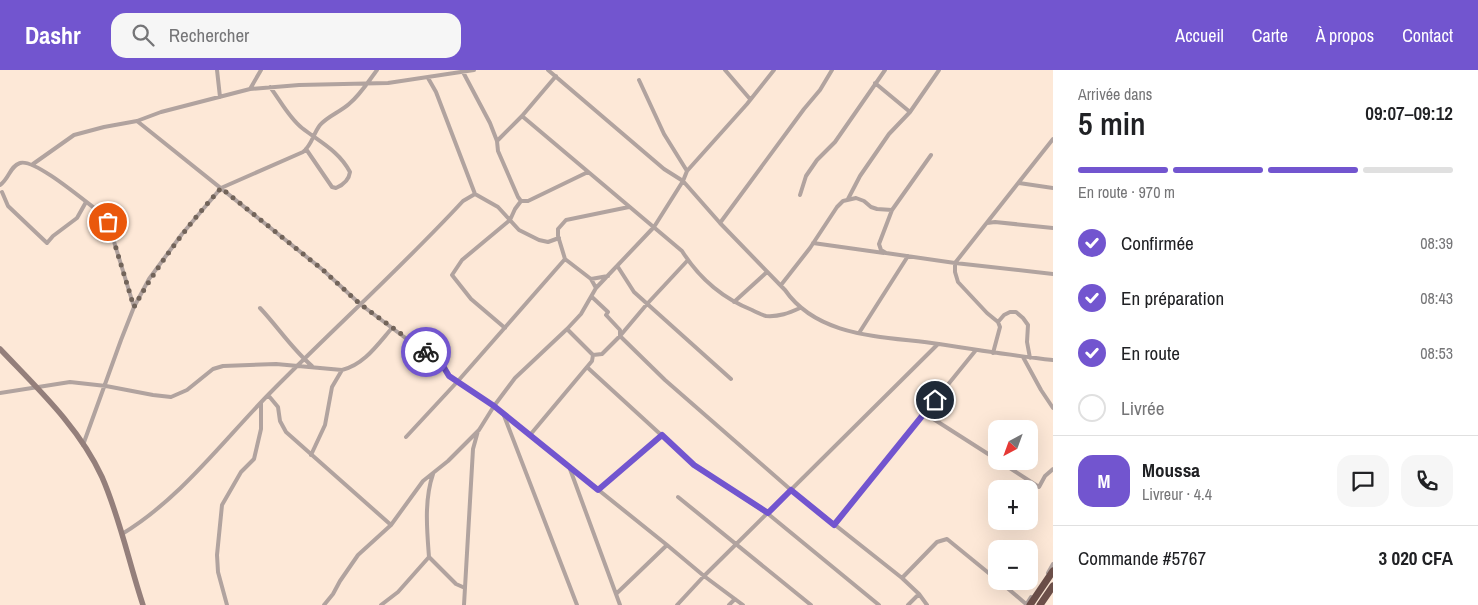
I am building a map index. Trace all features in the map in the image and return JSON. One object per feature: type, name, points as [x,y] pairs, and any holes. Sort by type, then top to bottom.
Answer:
[{"type":"highway","points":[[1027,605],[1053,571]]},
{"type":"highway","points":[[1040,605],[1053,586]]},
{"type":"main road","points":[[0,348],[65,420],[83,445],[101,476],[111,500],[143,605]]},
{"type":"street","points":[[217,70],[220,97]]},
{"type":"street","points":[[250,90],[261,70]]},
{"type":"street","points":[[83,445],[134,307],[149,279],[203,208],[221,188],[306,149],[319,127],[327,119],[352,102],[377,70]]},
{"type":"street","points":[[33,164],[74,136],[250,90],[299,85],[388,83],[474,70]]},
{"type":"street","points":[[548,70],[664,169],[683,181],[720,223],[781,285],[800,308],[821,320],[859,334],[1053,360]]},
{"type":"street","points":[[725,70],[750,100]]},
{"type":"street","points":[[324,605],[358,555],[391,525],[423,481],[448,461],[479,430],[494,406],[516,378],[581,314],[596,288],[654,227],[683,181],[687,171],[750,100],[773,70]]},
{"type":"street","points":[[720,223],[820,90],[832,70]]},
{"type":"street","points":[[800,195],[806,176],[817,160],[835,142],[885,70]]},
{"type":"street","points":[[781,285],[837,207],[848,199],[860,176],[889,134],[910,112],[939,70]]},
{"type":"street","points":[[463,72],[490,123],[497,141],[498,151],[521,201]]},
{"type":"street","points":[[497,141],[522,116],[556,76]]},
{"type":"street","points":[[428,78],[436,92],[475,194],[498,207],[519,230],[539,240],[548,242],[558,238]]},
{"type":"street","points":[[639,80],[664,134],[687,171]]},
{"type":"street","points":[[875,83],[910,112]]},
{"type":"street","points":[[270,87],[300,126],[344,160],[350,172],[348,179],[338,187],[332,187],[306,149]]},
{"type":"street","points":[[522,116],[682,251],[706,282],[734,302],[765,316],[787,314],[800,308]]},
{"type":"street","points":[[137,121],[323,270],[360,304],[436,360],[443,366],[449,376],[503,413],[704,576],[743,605]]},
{"type":"street","points":[[993,353],[1000,327],[998,322],[987,314],[958,282],[955,263],[1053,139]]},
{"type":"street","points":[[886,253],[881,250],[879,244],[892,210],[931,155]]},
{"type":"street","points":[[0,185],[16,165],[22,162],[33,164],[102,214],[108,222],[134,307]]},
{"type":"street","points":[[521,201],[528,201],[588,172]]},
{"type":"street","points":[[1019,184],[1053,188]]},
{"type":"street","points":[[2,192],[8,206],[47,243],[53,236],[77,218],[86,202]]},
{"type":"street","points":[[122,534],[141,523],[176,493],[268,395],[382,284],[463,201],[475,194]]},
{"type":"street","points":[[848,199],[856,198],[864,201],[871,207],[892,210]]},
{"type":"street","points":[[505,328],[471,299],[452,275],[462,260],[510,220],[521,201]]},
{"type":"street","points":[[596,288],[591,279],[565,259],[558,238],[558,229],[566,220],[629,207]]},
{"type":"street","points":[[987,223],[995,222],[1053,228]]},
{"type":"street","points":[[813,243],[955,263],[1053,274]]},
{"type":"street","points":[[859,334],[908,256]]},
{"type":"street","points":[[406,437],[565,259]]},
{"type":"street","points":[[593,355],[602,354],[620,336],[688,260]]},
{"type":"street","points":[[618,267],[634,292],[731,379]]},
{"type":"street","points":[[734,302],[767,272]]},
{"type":"street","points":[[591,279],[608,276]]},
{"type":"street","points":[[592,297],[608,312],[606,315],[620,330],[620,336],[665,380],[791,490],[902,578],[919,594],[927,605]]},
{"type":"street","points":[[260,308],[290,345],[312,366]]},
{"type":"street","points":[[998,322],[1004,315],[1010,312],[1016,312],[1023,318],[1028,325],[1027,342],[1030,358]]},
{"type":"street","points":[[0,393],[70,382],[171,397],[186,390],[218,367],[276,364],[342,370],[352,368],[360,362],[392,328]]},
{"type":"street","points":[[567,329],[593,355]]},
{"type":"street","points":[[677,605],[938,344]]},
{"type":"street","points":[[834,525],[976,350]]},
{"type":"street","points":[[530,435],[588,368],[593,355]]},
{"type":"street","points":[[1023,357],[1053,408]]},
{"type":"street","points":[[588,368],[694,465],[768,513],[879,605]]},
{"type":"street","points":[[311,455],[325,425],[332,387],[342,370]]},
{"type":"street","points":[[268,395],[278,407],[282,426],[311,455],[391,525]]},
{"type":"street","points":[[227,605],[218,572],[217,555],[222,505],[241,472],[254,459],[261,429],[261,403]]},
{"type":"street","points":[[503,413],[577,605]]},
{"type":"street","points":[[924,413],[988,454]]},
{"type":"street","points":[[464,605],[473,449],[479,430]]},
{"type":"street","points":[[598,490],[662,435]]},
{"type":"street","points":[[569,467],[620,605]]},
{"type":"street","points":[[1013,470],[1039,487],[1045,476],[1053,469]]},
{"type":"street","points":[[434,472],[427,518],[429,558],[456,584],[465,588]]},
{"type":"street","points":[[678,497],[811,605]]},
{"type":"street","points":[[902,578],[938,542],[947,538],[988,572]]},
{"type":"street","points":[[616,594],[667,545]]},
{"type":"street","points":[[381,605],[398,592],[429,558]]},
{"type":"street","points":[[1010,590],[1027,605],[1053,564]]},
{"type":"street","points":[[908,605],[919,594]]},
{"type":"street","points":[[730,605],[735,599]]},
{"type":"way so far","points":[[108,222],[134,307],[149,279],[182,234],[221,188],[323,270],[360,304],[426,352]]},
{"type":"route","points":[[426,352],[443,366],[449,376],[494,406],[598,490],[662,435],[694,465],[768,513],[791,490],[834,525],[935,400]]}]
